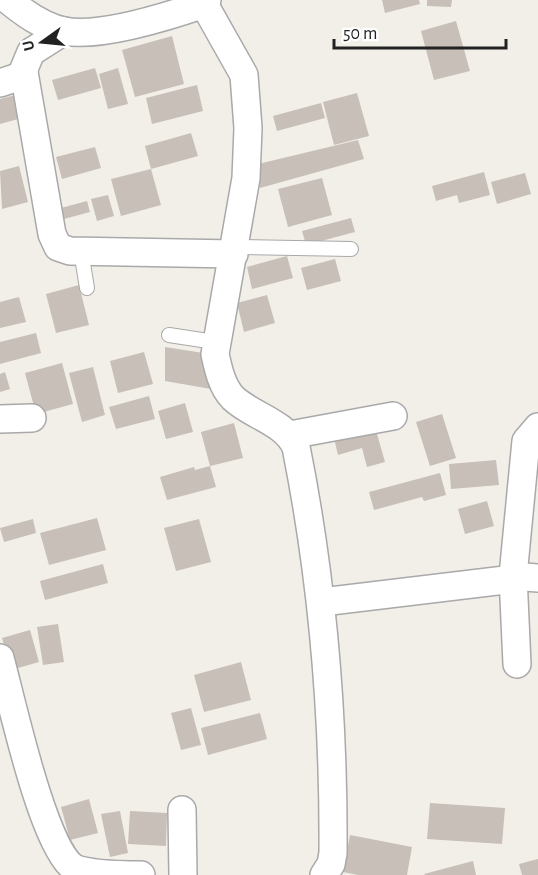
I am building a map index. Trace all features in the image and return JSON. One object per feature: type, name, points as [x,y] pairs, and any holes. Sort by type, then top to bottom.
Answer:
[{"type":"street","points":[[234,251],[81,251],[58,247],[52,234],[18,69],[18,8],[64,31],[138,23],[206,2],[244,75],[248,138],[246,178],[234,251],[215,342],[218,366],[232,397],[290,435],[296,447],[306,493],[322,602],[334,757],[333,853],[331,864],[325,875]]},
{"type":"street","points":[[18,69],[64,31]]},
{"type":"street","points":[[290,435],[393,416]]},
{"type":"street","points":[[0,419],[32,418]]},
{"type":"street","points":[[517,664],[526,577],[534,437]]},
{"type":"street","points":[[322,602],[526,577]]},
{"type":"street","points":[[0,658],[40,803],[67,861],[83,873],[141,875]]},
{"type":"street","points":[[182,810],[183,875]]},
{"type":"lane","points":[[234,251],[351,249]]},
{"type":"lane","points":[[81,251],[87,288]]},
{"type":"lane","points":[[169,335],[215,342]]},
{"type":"building","points":[[382,0],[419,0],[420,4],[385,13]]},
{"type":"building","points":[[427,0],[452,0],[451,7],[427,6]]},
{"type":"building","points":[[456,21],[470,71],[434,80],[421,31]]},
{"type":"building","points":[[172,36],[184,84],[135,97],[122,50]]},
{"type":"building","points":[[95,68],[101,88],[58,100],[52,80]]},
{"type":"building","points":[[118,68],[128,104],[108,109],[99,74]]},
{"type":"building","points":[[197,85],[203,111],[152,124],[146,98]]},
{"type":"building","points":[[23,93],[29,116],[0,124],[0,99]]},
{"type":"building","points":[[357,93],[369,136],[334,145],[323,102]]},
{"type":"building","points":[[321,103],[325,118],[277,131],[273,116]]},
{"type":"building","points":[[191,133],[198,156],[151,169],[145,146]]},
{"type":"building","points":[[358,140],[364,159],[260,188],[254,165]]},
{"type":"building","points":[[95,147],[101,168],[62,179],[56,157]]},
{"type":"building","points":[[19,166],[28,202],[2,209],[0,171]]},
{"type":"building","points":[[151,169],[161,205],[121,216],[111,179]]},
{"type":"building","points":[[484,172],[490,195],[459,203],[457,195],[436,201],[432,186]]},
{"type":"building","points":[[525,173],[531,194],[497,204],[491,182]]},
{"type":"building","points":[[322,178],[332,215],[288,227],[278,189]]},
{"type":"building","points":[[108,195],[114,216],[97,221],[91,199]]},
{"type":"building","points":[[87,201],[90,212],[64,219],[61,208]]},
{"type":"building","points":[[351,218],[355,232],[306,245],[302,231]]},
{"type":"building","points":[[287,256],[293,278],[252,289],[247,267]]},
{"type":"building","points":[[335,259],[341,281],[307,290],[301,268]]},
{"type":"building","points":[[79,285],[89,325],[56,333],[46,294]]},
{"type":"building","points":[[267,295],[275,323],[244,332],[237,303]]},
{"type":"building","points":[[19,297],[26,322],[0,328],[0,302]]},
{"type":"building","points":[[36,333],[41,353],[0,364],[0,342]]},
{"type":"building","points":[[165,347],[210,354],[211,389],[165,381]]},
{"type":"building","points":[[144,352],[153,384],[118,393],[110,361]]},
{"type":"building","points":[[62,363],[73,404],[36,414],[25,373]]},
{"type":"building","points":[[93,367],[105,415],[82,422],[69,373]]},
{"type":"building","points":[[5,372],[10,389],[0,392],[0,374]]},
{"type":"building","points":[[149,396],[155,419],[116,429],[109,407]]},
{"type":"building","points":[[185,403],[193,432],[166,439],[158,411]]},
{"type":"building","points":[[442,414],[456,458],[430,466],[416,422]]},
{"type":"building","points":[[234,423],[243,458],[210,466],[201,432]]},
{"type":"building","points":[[375,427],[385,462],[367,467],[362,448],[338,455],[334,438]]},
{"type":"building","points":[[496,460],[499,485],[451,489],[449,464]]},
{"type":"building","points":[[210,466],[216,487],[167,500],[160,477],[194,467],[195,470]]},
{"type":"building","points":[[440,473],[446,495],[424,501],[422,497],[374,510],[369,492]]},
{"type":"building","points":[[487,501],[494,526],[465,534],[458,509]]},
{"type":"building","points":[[97,518],[106,550],[49,565],[40,533]]},
{"type":"building","points":[[33,519],[36,533],[4,542],[0,528]]},
{"type":"building","points":[[199,519],[211,562],[176,571],[164,528]]},
{"type":"building","points":[[103,564],[108,583],[45,600],[40,581]]},
{"type":"building","points":[[58,624],[64,662],[43,665],[37,627]]},
{"type":"building","points":[[30,630],[39,662],[11,670],[2,638]]},
{"type":"building","points":[[241,662],[251,700],[204,712],[194,675]]},
{"type":"building","points":[[191,708],[201,745],[181,750],[171,713]]},
{"type":"building","points":[[260,713],[267,739],[208,755],[201,728]]},
{"type":"building","points":[[89,799],[98,833],[70,840],[61,807]]},
{"type":"building","points":[[430,803],[505,808],[502,844],[427,839]]},
{"type":"building","points":[[120,811],[128,853],[110,857],[101,814]]},
{"type":"building","points":[[130,811],[167,813],[166,846],[128,844]]},
{"type":"building","points":[[350,835],[412,847],[407,875],[358,875],[343,872]]},
{"type":"building","points":[[538,859],[538,875],[522,875],[519,864]]},
{"type":"building","points":[[473,861],[476,875],[424,874]]}]
